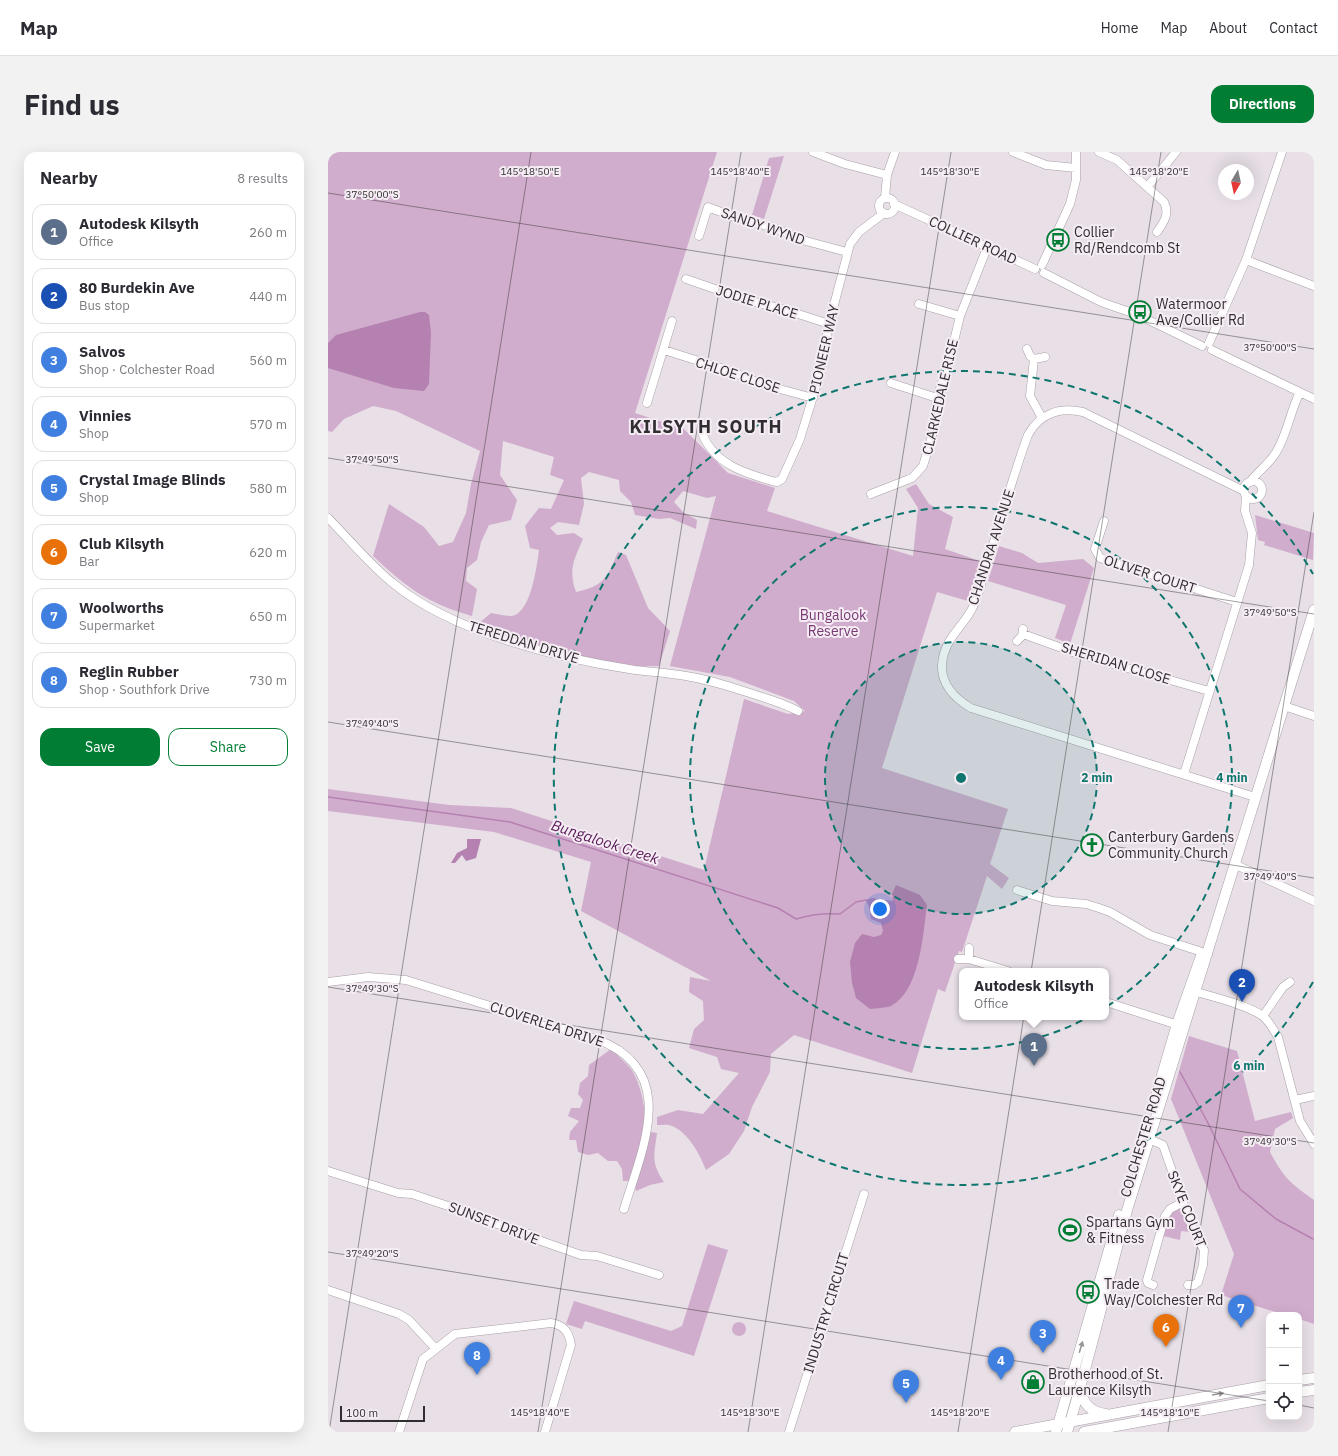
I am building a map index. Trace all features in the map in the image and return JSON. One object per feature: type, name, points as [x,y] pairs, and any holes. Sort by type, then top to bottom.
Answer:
[{"type":"main road","name":"COLCHESTER ROAD","points":[[1068,1427],[1098,1325],[1110,1270],[1147,1138],[1181,1026],[1314,610]]},
{"type":"main road","name":"COLCHESTER ROAD","points":[[1057,1428],[1088,1325],[1111,1240],[1147,1138]]},
{"type":"main road","points":[[1302,1380],[1314,1378]]},
{"type":"main road","points":[[1014,1432],[1068,1427],[1111,1415],[1266,1386]]},
{"type":"main road","points":[[1079,1389],[1084,1403],[1091,1410],[1111,1415]]},
{"type":"main road","points":[[1302,1392],[1314,1390]]},
{"type":"main road","points":[[1084,1432],[1266,1399]]},
{"type":"main road","points":[[1186,1400],[1189,1413]]},
{"type":"street","points":[[813,152],[846,164],[887,176]]},
{"type":"street","points":[[882,211],[880,203],[891,202],[886,186],[887,176],[894,152]]},
{"type":"street","points":[[1013,152],[1046,164],[1076,168]]},
{"type":"street","points":[[1040,269],[1070,204],[1076,180],[1076,152]]},
{"type":"street","points":[[1099,152],[1117,160],[1148,186],[1164,202],[1166,207],[1166,217],[1157,232]]},
{"type":"street","points":[[1148,186],[1176,152]]},
{"type":"street","points":[[1208,347],[1246,260],[1282,152]]},
{"type":"street","name":"COLLIER ROAD","points":[[891,202],[987,248],[1040,269],[1100,302],[1138,315],[1208,347],[1261,373],[1299,394],[1314,400]]},
{"type":"street","name":"PIONEER WAY","points":[[702,433],[710,446],[730,467],[772,481],[777,482],[782,479],[800,439],[813,398],[828,324],[847,252],[853,240],[882,211],[889,213],[891,202]]},
{"type":"street","name":"SANDY WYND","points":[[699,236],[708,207],[734,217],[775,228],[806,241],[847,252]]},
{"type":"street","name":"CLARKEDALE RISE","points":[[871,494],[912,478],[923,466],[932,436],[937,398],[950,358],[960,316],[987,248]]},
{"type":"street","points":[[1246,260],[1314,286]]},
{"type":"street","name":"JODIE PLACE","points":[[686,279],[747,300],[786,310],[828,324]]},
{"type":"street","points":[[919,304],[960,316]]},
{"type":"street","points":[[647,403],[672,321]]},
{"type":"street","points":[[1028,349],[1030,356],[1034,359]]},
{"type":"street","name":"CHLOE CLOSE","points":[[664,350],[724,369],[765,385],[813,398]]},
{"type":"street","points":[[1034,359],[1045,357]]},
{"type":"street","points":[[1034,359],[1030,396],[1042,418],[1064,410],[1082,412],[1221,480],[1261,494],[1260,477],[1266,465]]},
{"type":"street","points":[[891,383],[937,398]]},
{"type":"street","points":[[1184,774],[1249,565],[1252,547],[1252,533],[1245,506],[1248,490],[1256,473],[1276,454],[1281,443],[1291,409],[1299,394]]},
{"type":"street","name":"CHANDRA AVENUE","points":[[1042,418],[1032,428],[1026,442],[972,607],[946,647],[942,665],[944,678],[950,691],[959,701],[971,708],[1255,797]]},
{"type":"street","points":[[1248,490],[1260,486]]},
{"type":"street","name":"TEREDDAN DRIVE","points":[[328,518],[394,585],[425,605],[467,625],[513,642],[567,657],[618,667],[687,676],[720,683],[782,703],[798,711]]},
{"type":"street","name":"OLIVER COURT","points":[[1104,521],[1096,549],[1100,558],[1237,602]]},
{"type":"street","name":"SHERIDAN CLOSE","points":[[1017,641],[1023,631],[1082,655],[1209,691]]},
{"type":"street","points":[[1284,706],[1314,716]]},
{"type":"street","points":[[1234,864],[1314,901]]},
{"type":"street","points":[[1018,890],[1052,901],[1086,904],[1099,908],[1110,912],[1150,935],[1205,953]]},
{"type":"street","points":[[969,948],[969,959]]},
{"type":"street","points":[[958,960],[969,959],[998,968]]},
{"type":"street","name":"CLOVERLEA DRIVE","points":[[328,982],[382,977],[418,983],[596,1039],[623,1053],[642,1078],[649,1096],[650,1114],[646,1138],[624,1210]]},
{"type":"street","points":[[1263,1016],[1283,987],[1290,982]]},
{"type":"street","points":[[1193,991],[1248,1008],[1263,1016],[1278,1038],[1300,1121],[1314,1144]]},
{"type":"street","points":[[1109,1003],[1181,1026]]},
{"type":"street","points":[[1295,1100],[1314,1096]]},
{"type":"street","name":"SKYE COURT","points":[[1147,1138],[1163,1145],[1204,1255],[1198,1282],[1194,1285],[1188,1285]]},
{"type":"street","name":"SUNSET DRIVE","points":[[328,1171],[398,1193],[412,1194],[457,1208],[475,1217],[529,1234],[541,1241],[581,1255],[597,1256],[659,1275]]},
{"type":"street","name":"INDUSTRY CIRCUIT","points":[[789,1432],[864,1194]]},
{"type":"street","points":[[1150,1283],[1165,1216],[1170,1209],[1183,1202]]},
{"type":"street","points":[[328,1290],[399,1314],[409,1320],[435,1348]]},
{"type":"street","points":[[399,1432],[423,1359],[435,1348],[455,1334],[551,1323],[564,1328],[569,1336],[571,1345],[545,1432]]},
{"type":"green space","name":"Bungalook Reserve","points":[[328,152],[717,152],[635,413],[684,429],[728,473],[775,488],[767,511],[913,556],[918,508],[906,489],[916,484],[929,504],[953,517],[945,549],[980,561],[968,601],[937,592],[882,768],[1008,809],[990,864],[1009,878],[1002,889],[987,876],[962,952],[959,951],[945,992],[938,989],[912,1073],[794,1035],[771,1054],[770,1072],[752,1107],[744,1131],[729,1154],[706,1170],[701,1158],[689,1139],[678,1129],[672,1126],[657,1125],[657,1117],[678,1110],[703,1114],[739,1073],[721,1069],[717,1057],[689,1048],[694,1029],[704,1020],[703,1001],[689,992],[690,977],[711,981],[581,911],[591,862],[494,832],[328,811],[328,789],[449,805],[511,808],[704,870],[744,699],[788,714],[805,711],[794,701],[730,677],[670,666],[716,496],[707,498],[683,491],[674,502],[683,512],[697,520],[696,529],[670,518],[659,519],[635,515],[631,502],[620,491],[619,480],[589,472],[581,478],[584,504],[579,525],[558,522],[550,528],[557,535],[574,533],[583,539],[572,571],[576,592],[593,587],[604,579],[608,574],[618,552],[626,555],[648,608],[670,631],[659,666],[627,666],[567,655],[530,645],[478,624],[491,613],[512,616],[519,613],[524,607],[535,577],[539,550],[530,548],[525,526],[539,508],[551,509],[564,480],[550,475],[554,457],[503,441],[500,475],[517,500],[511,520],[489,525],[481,542],[477,560],[467,568],[466,581],[477,589],[472,616],[442,606],[418,593],[396,577],[373,556],[389,504],[424,527],[439,546],[453,542],[466,513],[471,484],[480,451],[396,411],[373,406],[344,419],[332,432],[328,431]]},
{"type":"green space","points":[[784,156],[764,219],[752,215],[769,158]]},
{"type":"green space","points":[[1255,515],[1314,533],[1313,560],[1264,545],[1265,542],[1258,540]]},
{"type":"green space","points":[[999,546],[1022,553],[1038,563],[1083,559],[1094,568],[1070,644],[1055,638],[1066,605],[988,581]]},
{"type":"green space","points":[[1189,1036],[1237,1051],[1255,1121],[1291,1112],[1293,1118],[1275,1129],[1270,1152],[1279,1168],[1288,1179],[1314,1200],[1314,1324],[1302,1320],[1302,1312],[1275,1312],[1221,1295],[1234,1254],[1171,1099]]},
{"type":"green space","points":[[611,1049],[629,1066],[638,1082],[644,1108],[646,1131],[657,1133],[654,1159],[657,1170],[664,1182],[650,1185],[636,1191],[634,1181],[623,1181],[622,1169],[617,1161],[608,1161],[598,1153],[588,1155],[578,1152],[576,1140],[569,1140],[570,1132],[579,1121],[568,1116],[571,1108],[580,1108],[583,1100],[578,1094],[580,1083],[588,1076],[589,1065]]},
{"type":"green space","points":[[1181,1208],[1191,1232],[1181,1231],[1180,1240],[1163,1236],[1171,1213]]},
{"type":"green space","points":[[708,1244],[728,1250],[694,1356],[585,1321],[582,1329],[566,1324],[574,1301],[671,1331],[682,1326]]},
{"type":"green space","points":[[739,1322],[744,1324],[746,1329],[744,1334],[739,1336],[734,1334],[732,1329],[734,1324]]},
{"type":"shaded area","points":[[420,312],[425,312],[429,315],[431,333],[429,384],[424,391],[394,388],[328,368],[328,343],[336,335]]},
{"type":"shaded area","points":[[467,839],[481,839],[476,858],[466,861],[462,855],[455,863],[451,863],[457,853],[467,848]]},
{"type":"shaded area","points":[[896,885],[920,895],[927,905],[918,961],[914,975],[901,999],[891,1006],[870,1009],[856,998],[852,983],[850,962],[855,943],[862,934],[874,937],[881,935],[883,931],[881,923],[871,919],[866,900],[872,898],[893,901],[892,894]]},
{"type":"waterway","name":"Bungalook Creek","points":[[328,797],[510,822],[778,908],[796,919],[806,916],[840,914],[856,902],[866,900]]},
{"type":"waterway","name":"Bungalook Creek","points":[[1180,1072],[1207,1121],[1240,1189],[1276,1219],[1313,1239]]},
{"type":"place","name":"Collier Rd/Rendcomb St","points":[[1058,240]]},
{"type":"place","name":"Watermoor Ave/Collier Rd","points":[[1140,312]]},
{"type":"place","name":"Canterbury Gardens Community Church","points":[[1092,845]]},
{"type":"place","name":"80 Burdekin Ave","points":[[1242,1002]]},
{"type":"place","name":"Autodesk Kilsyth","points":[[1034,1066]]},
{"type":"place","name":"Spartans Gym & Fitness","points":[[1070,1230]]},
{"type":"place","name":"Trade Way/Colchester Rd","points":[[1088,1292]]},
{"type":"place","name":"Woolworths","points":[[1241,1328]]},
{"type":"place","name":"Club Kilsyth","points":[[1166,1347]]},
{"type":"place","name":"Salvos","points":[[1043,1353]]},
{"type":"place","name":"Reglin Rubber","points":[[477,1375]]},
{"type":"place","name":"Vinnies","points":[[1001,1380]]},
{"type":"place","name":"Brotherhood of St. Laurence Kilsyth","points":[[1033,1382]]},
{"type":"place","name":"Crystal Image Blinds","points":[[906,1403]]},
{"type":"district","name":"KILSYTH SOUTH","points":[[706,427]]}]
